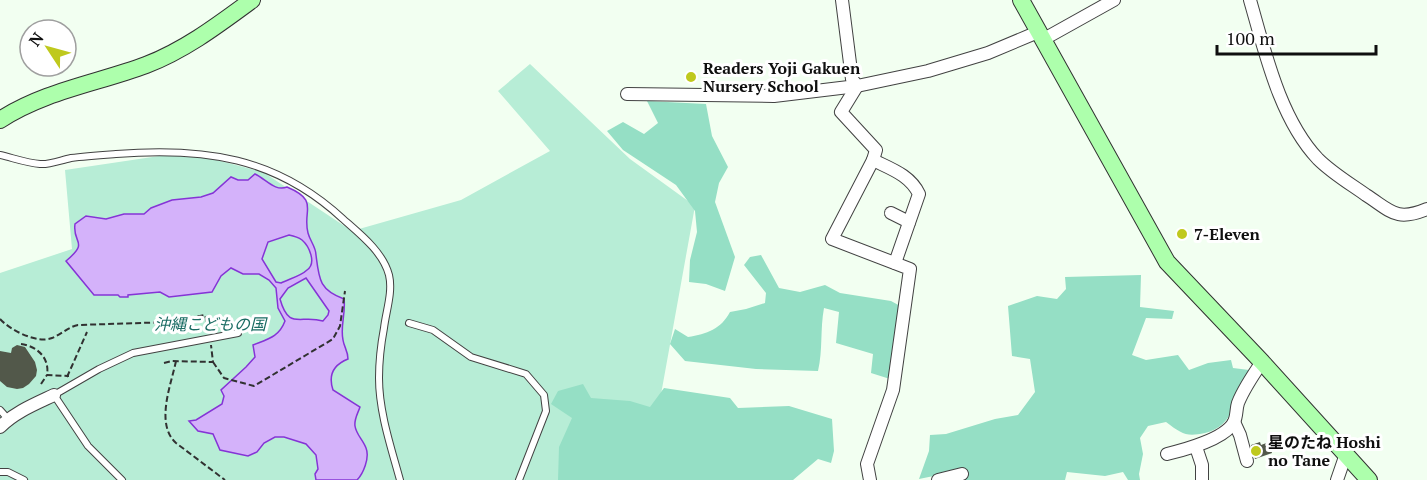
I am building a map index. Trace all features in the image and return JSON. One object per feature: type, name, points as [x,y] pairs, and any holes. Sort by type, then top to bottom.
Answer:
[{"type":"street","points":[[0,120],[51,95],[122,73],[168,55],[213,29],[252,0]]},
{"type":"street","points":[[842,0],[852,78],[857,86]]},
{"type":"street","points":[[1021,0],[1167,262],[1369,480]]},
{"type":"street","points":[[627,94],[774,96],[857,86],[928,71],[988,53],[1041,35],[1114,0]]},
{"type":"street","points":[[1250,0],[1270,69],[1294,125],[1316,157],[1332,172],[1398,216],[1413,215],[1427,209]]},
{"type":"street","points":[[857,86],[841,112],[876,150],[832,239],[910,269],[893,390],[867,464],[870,480]]},
{"type":"street","points":[[873,160],[903,175],[915,186],[919,194],[896,263]]},
{"type":"street","points":[[891,213],[909,222]]},
{"type":"street","points":[[1247,460],[1234,422],[1237,405],[1262,362]]},
{"type":"street","points":[[3,419],[54,396]]},
{"type":"street","points":[[1167,454],[1196,447],[1225,431],[1234,422]]},
{"type":"street","points":[[1196,447],[1202,465],[1202,480]]},
{"type":"street","points":[[1335,479],[1346,454]]},
{"type":"street","points":[[938,480],[962,474]]},
{"type":"lane","points":[[0,155],[42,165],[72,158],[117,154],[176,151],[213,154],[246,162],[276,174],[304,188],[334,211],[366,240],[384,263],[388,274],[390,288],[383,329],[379,379],[385,420],[400,480]]},
{"type":"lane","points":[[409,323],[433,330],[471,357],[526,374],[544,395],[546,411],[519,480]]},
{"type":"lane","points":[[123,480],[88,446],[54,396],[133,353],[238,333]]},
{"type":"lane","points":[[0,472],[8,472],[24,480]]},
{"type":"path","points":[[0,319],[20,333],[50,339],[78,325],[171,322],[205,315],[213,362],[224,378],[254,386],[333,339],[340,326],[345,291]]},
{"type":"path","points":[[68,376],[87,332]]},
{"type":"path","points":[[21,344],[38,349],[47,362],[47,375],[41,384]]},
{"type":"path","points":[[176,362],[166,405],[166,420],[170,436],[225,480]]},
{"type":"path","points":[[164,363],[213,362]]},
{"type":"path","points":[[47,375],[68,376]]},
{"type":"path","points":[[68,376],[74,384]]},
{"type":"green space","name":"沖縄こどもの国","points":[[530,64],[630,159],[695,206],[658,411],[560,480],[0,480],[0,273],[72,249],[65,170],[186,152],[263,172],[352,231],[461,200],[550,151],[498,91]]},
{"type":"green space","points":[[647,101],[706,104],[712,136],[728,167],[719,183],[715,202],[735,257],[725,291],[706,284],[689,282],[690,260],[697,232],[695,211],[676,185],[623,150],[607,131],[623,122],[644,134],[658,123]]},
{"type":"green space","points":[[761,255],[779,288],[800,292],[825,285],[840,293],[891,301],[902,307],[890,379],[871,373],[873,354],[836,343],[839,312],[824,308],[818,371],[756,369],[685,361],[670,344],[675,329],[688,337],[701,334],[718,327],[730,312],[765,303],[766,293],[744,265],[750,257]]},
{"type":"green space","points":[[1141,275],[1140,307],[1174,311],[1172,319],[1146,318],[1132,355],[1146,360],[1178,355],[1189,370],[1208,363],[1231,360],[1233,368],[1249,370],[1234,408],[1223,424],[1205,433],[1193,435],[1180,432],[1166,422],[1148,426],[1140,438],[1143,454],[1140,480],[1128,480],[1123,472],[1105,476],[1067,472],[1065,480],[955,480],[963,470],[919,479],[929,451],[930,435],[946,434],[995,419],[1018,415],[1035,392],[1030,359],[1012,356],[1008,306],[1037,296],[1057,299],[1066,289],[1065,277]]},
{"type":"green space","points":[[583,384],[591,398],[630,401],[650,407],[664,388],[730,398],[738,408],[789,406],[832,419],[834,451],[831,463],[818,459],[793,480],[558,480],[559,447],[572,418],[551,404],[558,391]]},
{"type":"shaded area","points":[[255,174],[278,188],[287,187],[303,197],[308,207],[308,233],[315,249],[322,283],[330,292],[344,299],[342,335],[348,359],[335,367],[331,380],[333,390],[360,407],[355,426],[366,448],[367,456],[364,470],[357,480],[316,480],[315,474],[318,469],[316,455],[306,444],[284,437],[275,437],[264,443],[257,452],[248,456],[220,450],[213,434],[198,431],[189,421],[196,420],[222,404],[224,396],[221,390],[255,357],[253,345],[272,337],[283,326],[285,321],[278,308],[276,288],[269,280],[259,274],[243,274],[231,268],[221,276],[212,292],[169,297],[160,292],[128,295],[128,297],[94,295],[66,261],[79,246],[75,224],[86,216],[106,219],[124,214],[144,214],[151,208],[172,200],[201,197],[213,193],[231,177],[248,180]],"holes":[[[289,235],[305,243],[312,259],[310,267],[302,274],[281,283],[276,282],[262,259],[268,242]],[[306,278],[329,311],[323,321],[291,318],[283,309],[280,299],[288,288]]]},
{"type":"building","points":[[17,345],[25,347],[35,362],[37,370],[36,376],[29,384],[17,389],[7,387],[0,381],[0,351],[11,353],[12,348]]},
{"type":"building","points":[[1260,442],[1261,445],[1269,442],[1272,453],[1255,459],[1251,445]]},
{"type":"place","name":"Readers Yoji Gakuen Nursery School","points":[[691,77]]},
{"type":"place","name":"7-Eleven","points":[[1182,234]]},
{"type":"place","name":"星のたね Hoshi no Tane","points":[[1256,451]]}]
